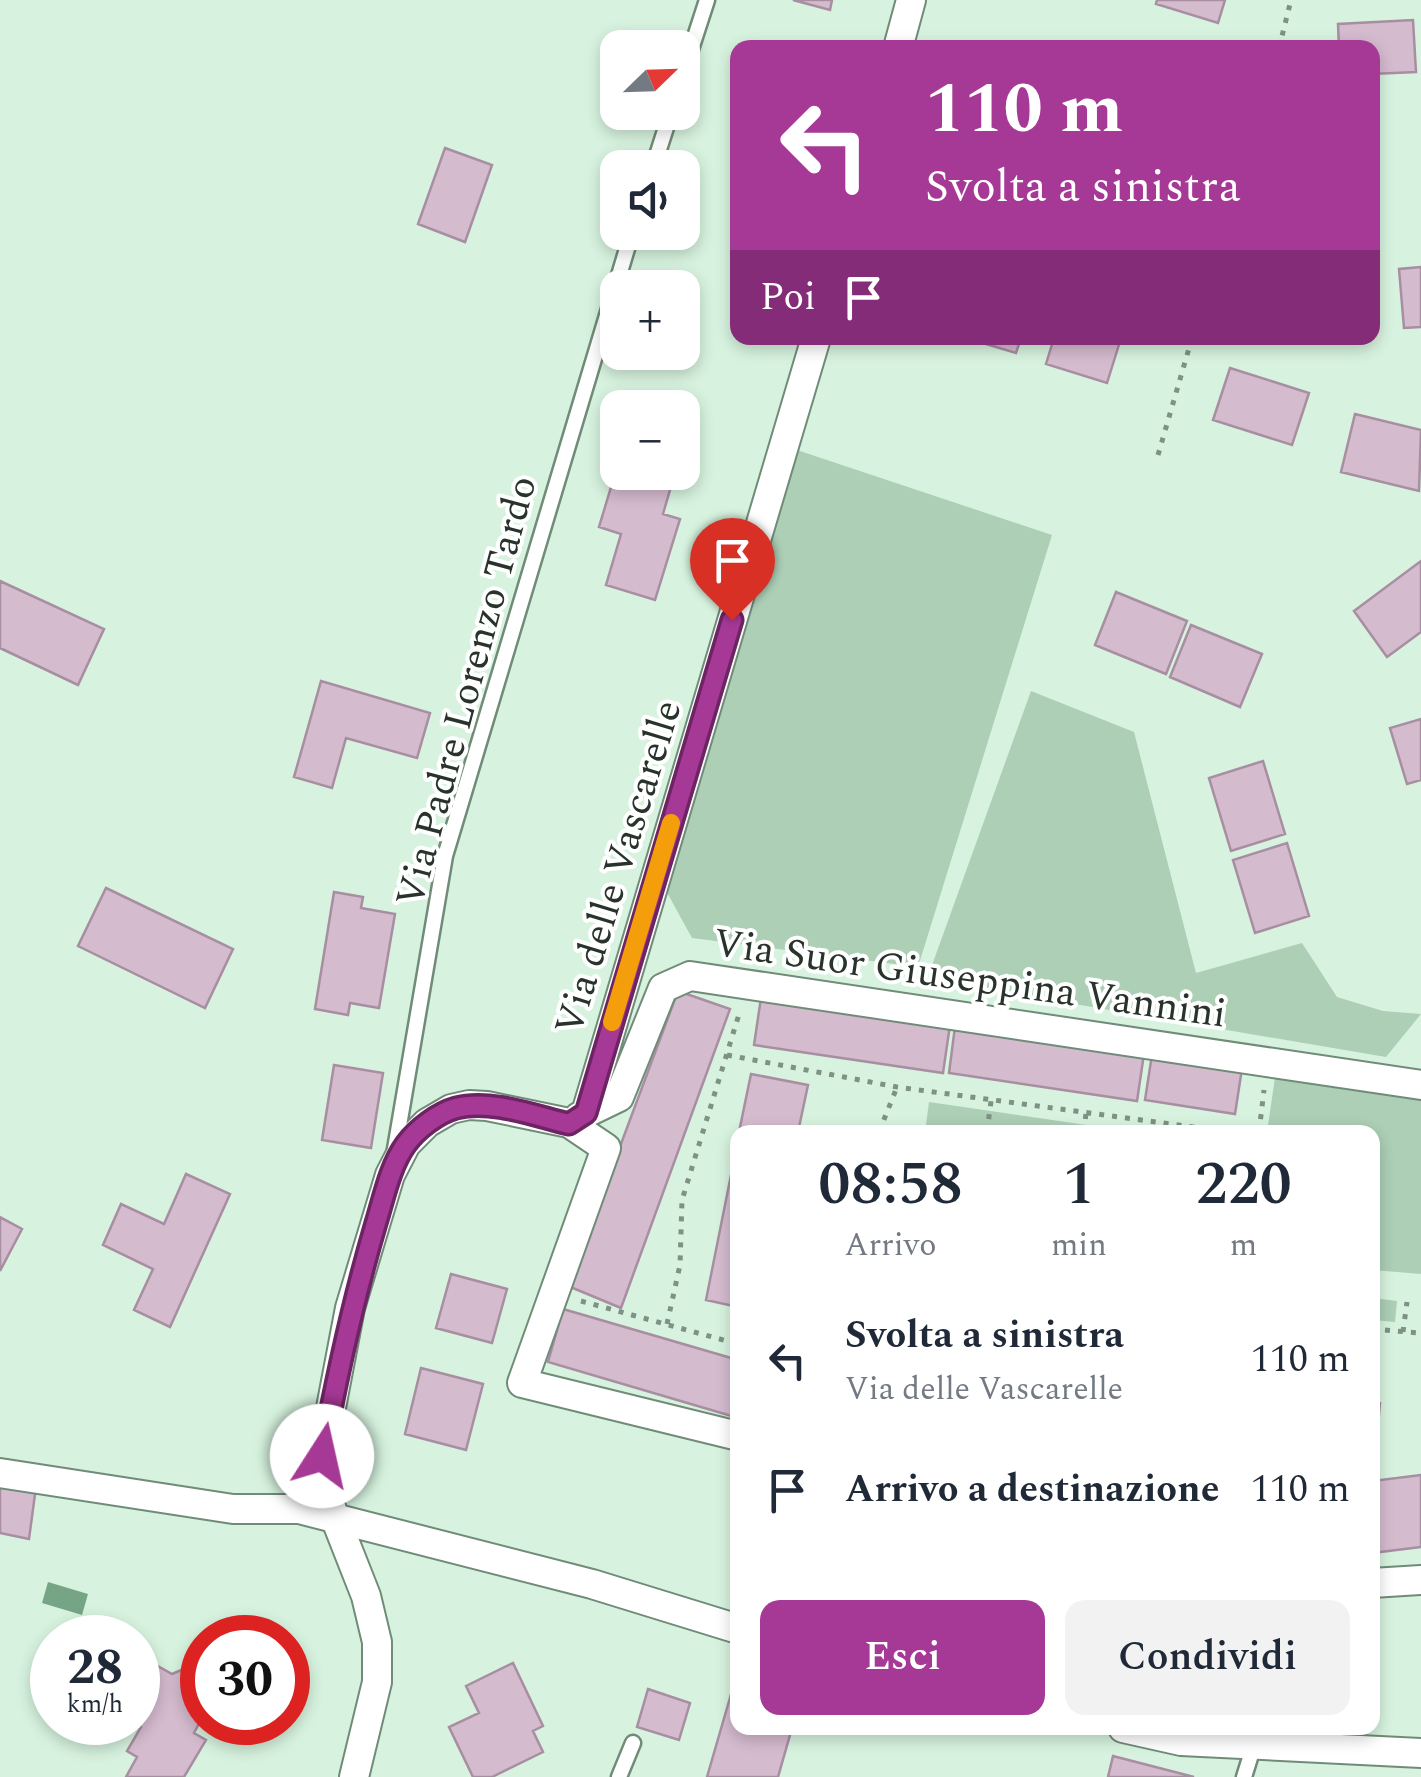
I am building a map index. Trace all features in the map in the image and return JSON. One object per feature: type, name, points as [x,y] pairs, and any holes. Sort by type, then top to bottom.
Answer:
[{"type":"street","points":[[900,40],[911,0]]},
{"type":"street","name":"Via delle Vascarelle","points":[[577,1118],[814,345]]},
{"type":"street","name":"Via Suor Giuseppina Vannini","points":[[577,1118],[619,1097],[664,988],[690,976],[1421,1085]]},
{"type":"street","points":[[354,1777],[377,1682],[377,1642],[366,1596],[324,1487],[322,1456],[350,1308],[390,1175],[406,1144],[427,1123],[451,1109],[487,1106],[577,1118],[606,1148],[522,1383],[730,1434]]},
{"type":"street","points":[[0,1473],[233,1509],[298,1508],[592,1584],[730,1627]]},
{"type":"street","points":[[1380,1582],[1421,1580]]},
{"type":"street","points":[[1155,1735],[1181,1741],[1404,1761]]},
{"type":"lane","points":[[697,30],[707,0]]},
{"type":"lane","name":"Via Padre Lorenzo Tardo","points":[[390,1175],[445,856],[627,250]]},
{"type":"lane","points":[[619,1777],[633,1743]]},
{"type":"lane","points":[[1244,1777],[1254,1746]]},
{"type":"path","points":[[1280,40],[1291,0]]},
{"type":"path","points":[[1158,456],[1190,345]]},
{"type":"path","points":[[667,1324],[680,1265],[682,1200],[748,984]]},
{"type":"path","points":[[727,1055],[897,1087],[1177,1125]]},
{"type":"path","points":[[1260,1125],[1267,1062]]},
{"type":"path","points":[[882,1125],[897,1087]]},
{"type":"path","points":[[988,1125],[991,1100]]},
{"type":"path","points":[[1085,1125],[1086,1113]]},
{"type":"path","points":[[554,1293],[730,1342]]},
{"type":"path","points":[[1403,1332],[1406,1302]]},
{"type":"path","points":[[1380,1330],[1420,1333]]},
{"type":"shaded area","points":[[797,450],[1052,535],[918,967],[692,938],[659,878]]},
{"type":"shaded area","points":[[1031,691],[1134,732],[1196,973],[1302,943],[1337,997],[1383,1011],[1421,1014],[1386,1057],[927,979]]},
{"type":"shaded area","points":[[1276,1071],[1421,1091],[1421,1274],[1380,1271],[1380,1125],[1268,1125]]},
{"type":"shaded area","points":[[929,1102],[1087,1125],[926,1125]]},
{"type":"shaded area","points":[[1380,1299],[1397,1301],[1395,1322],[1380,1321]]},
{"type":"shaded area","points":[[48,1582],[88,1594],[82,1615],[42,1603]]},
{"type":"building","points":[[793,0],[832,0],[830,10]]},
{"type":"building","points":[[1157,0],[1225,0],[1218,23],[1156,4]]},
{"type":"building","points":[[1413,20],[1416,72],[1380,74],[1380,40],[1339,40],[1338,24]]},
{"type":"building","points":[[445,148],[492,165],[465,242],[418,224]]},
{"type":"building","points":[[1421,267],[1421,327],[1404,328],[1399,269]]},
{"type":"building","points":[[989,345],[1019,345],[1016,353]]},
{"type":"building","points":[[1052,345],[1119,345],[1107,383],[1046,364]]},
{"type":"building","points":[[1230,368],[1309,393],[1292,445],[1213,420]]},
{"type":"building","points":[[1355,414],[1421,430],[1419,491],[1341,472]]},
{"type":"building","points":[[610,490],[670,490],[663,514],[680,519],[655,600],[606,585],[621,534],[599,527]]},
{"type":"building","points":[[1421,561],[1421,632],[1387,657],[1354,611]]},
{"type":"building","points":[[0,581],[104,629],[78,685],[0,648]]},
{"type":"building","points":[[1116,592],[1187,621],[1166,674],[1095,645]]},
{"type":"building","points":[[1191,625],[1262,654],[1240,707],[1170,677]]},
{"type":"building","points":[[321,681],[430,713],[417,758],[346,738],[332,788],[294,777]]},
{"type":"building","points":[[1421,719],[1421,780],[1407,784],[1390,728]]},
{"type":"building","points":[[1263,761],[1285,834],[1231,851],[1209,778]]},
{"type":"building","points":[[1287,843],[1309,916],[1255,933],[1233,860]]},
{"type":"building","points":[[106,888],[233,949],[205,1008],[78,946]]},
{"type":"building","points":[[334,892],[363,897],[361,908],[395,914],[379,1008],[350,1003],[348,1015],[315,1009]]},
{"type":"building","points":[[678,991],[730,1009],[621,1308],[568,1286]]},
{"type":"building","points":[[762,991],[951,1018],[943,1073],[754,1045]]},
{"type":"building","points":[[956,1019],[1145,1047],[1137,1101],[949,1073]]},
{"type":"building","points":[[1153,1048],[1243,1062],[1235,1114],[1145,1100]]},
{"type":"building","points":[[334,1065],[383,1073],[371,1148],[322,1140]]},
{"type":"building","points":[[751,1074],[808,1085],[799,1125],[740,1125]]},
{"type":"building","points":[[186,1174],[230,1194],[170,1327],[134,1310],[153,1269],[103,1245],[121,1204],[164,1224]]},
{"type":"building","points":[[730,1180],[730,1305],[706,1300]]},
{"type":"building","points":[[0,1217],[22,1229],[0,1271]]},
{"type":"building","points":[[451,1274],[507,1289],[492,1343],[436,1328]]},
{"type":"building","points":[[563,1309],[730,1358],[730,1416],[548,1362]]},
{"type":"building","points":[[421,1368],[483,1384],[466,1450],[405,1434]]},
{"type":"building","points":[[1421,1475],[1421,1547],[1380,1552],[1380,1480]]},
{"type":"building","points":[[0,1481],[36,1487],[29,1539],[0,1533]]},
{"type":"building","points":[[513,1663],[543,1726],[533,1731],[543,1752],[492,1777],[473,1777],[449,1727],[479,1713],[466,1686]]},
{"type":"building","points":[[160,1667],[172,1674],[180,1671],[180,1745],[203,1745],[184,1777],[126,1777],[137,1757],[127,1751],[130,1745],[160,1745]]},
{"type":"building","points":[[648,1689],[690,1703],[679,1740],[637,1727]]},
{"type":"building","points":[[730,1698],[730,1735],[790,1735],[778,1777],[707,1777]]},
{"type":"building","points":[[1113,1756],[1194,1777],[1108,1777]]},
{"type":"slow traffic","points":[[612,1022],[671,823]]},
{"type":"route","points":[[322,1456],[350,1308],[390,1175],[406,1144],[427,1123],[451,1109],[487,1106],[569,1124],[586,1113],[732,620]]}]
